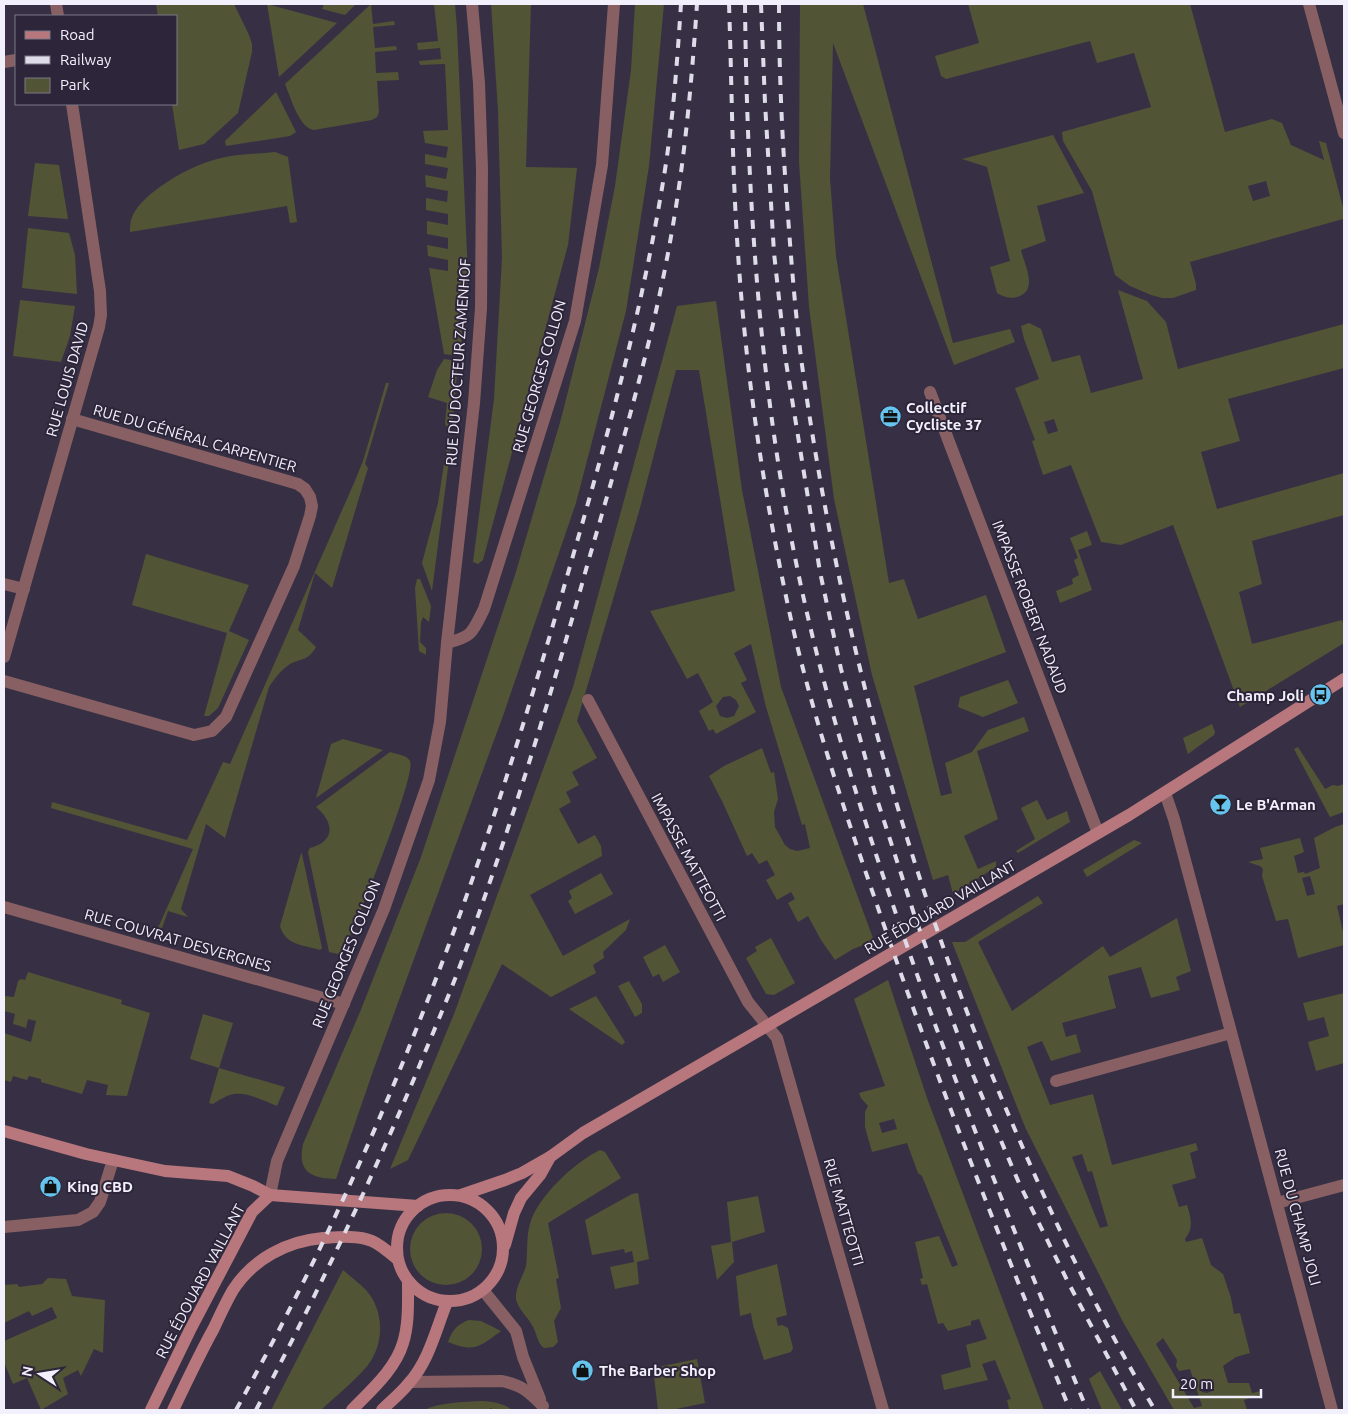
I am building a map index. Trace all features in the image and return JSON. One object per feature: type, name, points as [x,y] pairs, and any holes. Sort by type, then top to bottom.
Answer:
[{"type":"main road","name":"RUE ÉDOUARD VAILLANT","points":[[461,1195],[505,1180],[550,1157],[583,1133],[1165,793],[1344,679]]},
{"type":"main road","points":[[4,1131],[86,1154],[165,1171],[228,1176],[270,1195],[418,1206]]},
{"type":"main road","name":"RUE ÉDOUARD VAILLANT","points":[[504,1250],[514,1213],[521,1198],[540,1175],[550,1157]]},
{"type":"main road","points":[[446,1194],[461,1195],[479,1202],[492,1215],[501,1231],[504,1250],[500,1268],[490,1284],[475,1296],[462,1301],[446,1302],[432,1299],[419,1292],[408,1282],[401,1271],[397,1259],[396,1244],[399,1231],[406,1217],[418,1206],[431,1198],[446,1194]]},
{"type":"main road","name":"RUE ÉDOUARD VAILLANT","points":[[151,1410],[190,1330],[252,1212],[270,1195]]},
{"type":"main road","points":[[173,1410],[233,1291],[243,1278],[275,1251],[311,1239],[357,1238],[372,1241],[397,1259]]},
{"type":"main road","points":[[352,1410],[385,1374],[399,1353],[403,1343],[407,1316],[408,1282]]},
{"type":"main road","points":[[382,1410],[410,1382],[428,1350],[446,1302]]},
{"type":"street","name":"RUE DU DOCTEUR ZAMENHOF","points":[[440,722],[474,403],[481,308],[483,239],[482,159],[479,82],[472,4]]},
{"type":"street","name":"RUE GEORGES COLLON","points":[[447,643],[466,638],[475,628],[484,609],[574,321],[602,165],[614,4]]},
{"type":"street","points":[[1309,4],[1344,134]]},
{"type":"street","name":"RUE LOUIS DAVID","points":[[4,657],[99,327],[101,314],[100,292],[72,105]]},
{"type":"street","name":"IMPASSE ROBERT NADAUD","points":[[930,392],[1098,833]]},
{"type":"street","name":"RUE DU GÉNÉRAL CARPENTIER","points":[[4,681],[194,735],[212,731],[226,717],[294,566],[310,516],[312,506],[310,497],[305,489],[298,484],[72,419]]},
{"type":"street","points":[[4,584],[24,589]]},
{"type":"street","name":"IMPASSE MATTEOTTI","points":[[588,700],[748,1002],[767,1025]]},
{"type":"street","name":"RUE GEORGES COLLON","points":[[270,1195],[277,1162],[384,908],[408,842],[429,780],[440,722]]},
{"type":"street","name":"RUE DU CHAMP JOLI","points":[[1165,793],[1174,819],[1332,1410]]},
{"type":"street","name":"RUE COUVRAT DESVERGNES","points":[[4,908],[344,1004]]},
{"type":"street","name":"RUE MATTEOTTI","points":[[767,1025],[777,1038],[780,1046],[883,1410]]},
{"type":"street","points":[[1056,1081],[1231,1033]]},
{"type":"street","points":[[4,1227],[78,1220],[93,1212],[100,1202],[113,1160]]},
{"type":"street","points":[[1277,1203],[1344,1185]]},
{"type":"street","points":[[483,1290],[516,1331],[532,1382],[545,1408]]},
{"type":"street","points":[[410,1382],[502,1381],[526,1389],[545,1408]]},
{"type":"green space","points":[[156,4],[234,4],[249,35],[252,52],[238,113],[204,144],[179,150],[172,105],[178,105],[178,15],[158,15]]},
{"type":"green space","points":[[267,4],[337,23],[279,77]]},
{"type":"green space","points":[[324,4],[356,4],[345,15],[322,9]]},
{"type":"green space","points":[[371,4],[373,24],[394,21],[395,25],[373,27],[375,48],[396,46],[397,50],[375,52],[376,73],[398,72],[399,80],[377,81],[379,112],[377,117],[372,120],[314,130],[309,128],[296,112],[285,84]]},
{"type":"green space","points":[[434,4],[455,4],[457,28],[468,276],[460,356],[444,354],[429,268],[448,271],[448,260],[428,256],[427,245],[448,249],[448,238],[427,234],[427,221],[448,225],[448,214],[426,210],[426,198],[447,202],[448,191],[426,187],[425,175],[446,179],[448,168],[425,164],[425,154],[446,158],[448,147],[425,143],[423,131],[448,130],[445,64],[420,65],[419,61],[441,59],[440,48],[418,50],[417,43],[438,41]]},
{"type":"green space","points":[[491,4],[531,4],[526,167],[577,168],[568,245],[483,560],[478,564],[473,562],[494,399],[502,258],[498,111]]},
{"type":"green space","points":[[635,4],[664,4],[649,166],[626,311],[576,503],[504,713],[373,1071],[336,1179],[320,1177],[313,1175],[304,1168],[302,1162],[303,1144],[360,1012],[421,857],[515,575],[561,419],[599,268],[615,186],[631,70]]},
{"type":"green space","points":[[800,4],[863,4],[953,343],[1010,329],[1015,342],[954,365],[833,43],[830,179],[836,256],[889,583],[904,579],[918,619],[986,595],[1006,652],[914,686],[941,796],[952,793],[945,763],[972,752],[988,730],[1024,717],[1029,731],[977,751],[998,819],[964,836],[978,869],[996,861],[996,867],[953,894],[948,875],[933,880],[872,675],[834,499],[809,307],[799,162]]},
{"type":"green space","points":[[968,4],[1190,4],[1225,132],[1272,119],[1282,123],[1291,145],[1324,160],[1319,141],[1326,143],[1344,211],[1344,222],[1343,219],[1190,262],[1196,290],[1173,298],[1151,295],[1130,286],[1115,275],[1092,191],[1063,141],[1062,132],[1151,107],[1134,53],[1097,63],[1090,41],[946,79],[941,76],[935,56],[979,43]],"holes":[[[1266,181],[1270,196],[1253,201],[1248,186]]]},
{"type":"green space","points":[[276,92],[296,132],[290,136],[226,146],[225,141]]},
{"type":"green space","points":[[1053,135],[1084,193],[1037,206],[1046,241],[1021,250],[1028,275],[1028,287],[1020,296],[1014,298],[1005,297],[997,293],[990,267],[1010,261],[987,167],[962,159]]},
{"type":"green space","points":[[275,152],[288,157],[297,222],[290,223],[287,206],[130,232],[131,220],[144,200],[155,190],[181,174],[217,159]]},
{"type":"green space","points":[[35,163],[59,165],[68,219],[28,216]]},
{"type":"green space","points":[[28,228],[69,233],[75,255],[77,294],[22,288]]},
{"type":"green space","points":[[1118,290],[1147,301],[1166,322],[1178,369],[1344,324],[1344,368],[1228,399],[1240,441],[1201,452],[1217,509],[1344,473],[1344,515],[1252,541],[1262,584],[1239,592],[1252,644],[1342,620],[1344,643],[1240,707],[1173,525],[1121,545],[1101,542],[1071,465],[1043,475],[1032,441],[1035,440],[1015,388],[1039,379],[1021,326],[1029,323],[1041,329],[1052,362],[1080,355],[1091,393],[1143,379]],"holes":[[[1054,419],[1058,431],[1048,434],[1044,422]]]},
{"type":"green space","points":[[20,300],[75,306],[70,336],[61,362],[13,356]]},
{"type":"green space","points":[[716,301],[742,490],[781,687],[874,941],[853,949],[835,960],[808,916],[798,922],[788,903],[795,899],[791,892],[777,900],[766,880],[775,875],[767,860],[759,864],[752,853],[747,856],[709,776],[724,766],[762,748],[771,773],[774,772],[778,799],[774,812],[775,827],[785,845],[790,849],[797,851],[810,848],[805,824],[802,825],[766,707],[751,644],[734,653],[747,680],[741,683],[756,712],[716,734],[713,729],[709,731],[699,711],[713,702],[698,673],[687,679],[650,611],[735,591],[699,370],[676,370],[640,508],[577,721],[597,758],[572,772],[579,785],[566,792],[571,802],[559,809],[578,844],[595,835],[601,846],[602,856],[530,895],[563,956],[630,919],[626,930],[603,952],[604,958],[593,965],[596,973],[551,997],[502,964],[408,1160],[390,1169],[454,1014],[573,687],[677,306]],"holes":[[[730,696],[736,700],[739,706],[734,716],[727,718],[720,716],[716,706],[723,697]]]},
{"type":"green space","points":[[444,359],[458,361],[452,428],[446,426],[445,423],[447,403],[428,397],[437,370]]},
{"type":"green space","points":[[386,383],[389,383],[365,464],[368,468],[332,588],[315,573],[298,630],[316,647],[307,657],[290,664],[284,669],[269,687],[225,838],[206,824],[181,909],[188,917],[168,911],[162,928],[158,928],[193,849],[51,808],[52,802],[187,840],[223,762],[230,764],[354,483],[363,461]]},
{"type":"green space","points":[[448,437],[452,437],[432,591],[422,563],[438,503]]},
{"type":"green space","points":[[1087,531],[1092,545],[1078,550],[1092,590],[1060,603],[1056,591],[1073,584],[1072,579],[1079,575],[1074,560],[1078,558],[1070,538]]},
{"type":"green space","points":[[146,554],[249,585],[229,631],[249,640],[218,708],[209,716],[204,716],[227,633],[132,605]]},
{"type":"green space","points":[[417,579],[420,579],[431,606],[429,622],[423,617],[421,622],[420,642],[426,648],[426,655],[419,651],[415,588]]},
{"type":"green space","points":[[1008,680],[1018,703],[983,717],[958,707],[960,697]]},
{"type":"green space","points":[[1212,724],[1215,732],[1214,735],[1188,754],[1183,738]]},
{"type":"green space","points":[[343,739],[383,750],[316,798],[331,744]]},
{"type":"green space","points":[[1298,747],[1325,789],[1333,785],[1344,784],[1344,812],[1330,817],[1294,749]]},
{"type":"green space","points":[[390,752],[404,756],[410,761],[410,772],[404,793],[360,914],[344,951],[338,954],[329,952],[308,852],[310,848],[324,841],[330,831],[326,819],[316,807]]},
{"type":"green space","points":[[1037,800],[1047,820],[1067,811],[1070,822],[1018,853],[1016,851],[1035,839],[1021,808]]},
{"type":"green space","points":[[1344,824],[1344,904],[1337,906],[1344,936],[1344,945],[1298,958],[1288,919],[1276,921],[1262,876],[1263,869],[1248,862],[1263,859],[1260,848],[1300,838],[1304,852],[1294,856],[1298,873],[1304,872],[1305,874],[1320,868],[1314,838]],"holes":[[[1310,876],[1315,894],[1307,896],[1302,878]]]},
{"type":"green space","points":[[1134,840],[1142,843],[1087,877],[1083,870]]},
{"type":"green space","points":[[301,853],[322,948],[320,950],[290,941],[282,932],[280,926]]},
{"type":"green space","points":[[601,873],[613,894],[575,914],[568,901],[572,898],[569,891]]},
{"type":"green space","points":[[1038,896],[1043,903],[978,942],[1012,1011],[1103,946],[1110,957],[1177,918],[1191,971],[1176,977],[1180,990],[1151,998],[1141,967],[1108,976],[1116,1008],[1062,1023],[1066,1037],[1076,1034],[1081,1052],[1051,1061],[1042,1041],[1027,1047],[1050,1105],[1093,1094],[1112,1165],[1196,1143],[1198,1150],[1190,1153],[1196,1178],[1172,1185],[1179,1207],[1187,1205],[1190,1214],[1191,1227],[1185,1239],[1186,1242],[1202,1238],[1211,1265],[1223,1274],[1234,1314],[1240,1313],[1250,1353],[1236,1357],[1223,1366],[1228,1383],[1249,1383],[1252,1393],[1261,1391],[1261,1394],[1244,1400],[1247,1410],[1174,1410],[1123,1322],[1025,1127],[952,942],[965,942]],"holes":[[[1082,1154],[1088,1172],[1092,1171],[1108,1226],[1100,1228],[1072,1157]],[[1163,1338],[1177,1360],[1176,1366],[1179,1371],[1190,1369],[1202,1406],[1194,1408],[1156,1344]],[[1204,1379],[1211,1380],[1214,1384],[1212,1391],[1202,1392],[1199,1388],[1200,1381]]]},
{"type":"green space","points":[[771,938],[795,983],[774,995],[766,994],[746,958],[757,951],[755,947]]},
{"type":"green space","points":[[665,945],[680,972],[663,982],[659,974],[653,977],[643,957]]},
{"type":"green space","points":[[28,972],[122,1000],[121,1004],[150,1013],[127,1096],[106,1095],[108,1085],[87,1080],[82,1094],[41,1082],[41,1079],[29,1076],[27,1080],[13,1076],[11,1082],[4,1080],[4,1033],[31,1042],[36,1021],[28,1019],[26,1028],[13,1024],[15,1014],[4,1011],[4,996],[14,997],[18,981],[21,979],[25,980]]},
{"type":"green space","points":[[888,980],[927,1098],[1044,1410],[1007,1410],[1009,1409],[1007,1400],[1011,1399],[995,1360],[982,1364],[988,1380],[944,1390],[941,1375],[971,1367],[966,1345],[987,1339],[979,1319],[971,1321],[971,1325],[948,1331],[943,1323],[938,1324],[927,1284],[922,1285],[920,1279],[923,1278],[915,1242],[939,1236],[952,1267],[958,1265],[907,1143],[872,1152],[865,1127],[865,1112],[868,1106],[859,1093],[885,1086],[854,999]],"holes":[[[894,1119],[897,1129],[882,1133],[879,1123]]]},
{"type":"green space","points":[[629,981],[642,1004],[642,1013],[635,1017],[618,986]]},
{"type":"green space","points":[[1344,993],[1344,1063],[1316,1071],[1308,1042],[1329,1036],[1324,1017],[1308,1021],[1303,1003]]},
{"type":"green space","points":[[596,996],[625,1042],[622,1045],[569,1009]]},
{"type":"green space","points":[[203,1014],[233,1023],[219,1068],[190,1059]]},
{"type":"green space","points":[[219,1068],[285,1087],[277,1106],[245,1094],[229,1095],[213,1104],[209,1103]]},
{"type":"green space","points":[[600,1150],[605,1152],[621,1178],[548,1223],[559,1278],[556,1279],[561,1308],[554,1321],[558,1342],[553,1347],[544,1348],[516,1299],[518,1286],[526,1266],[530,1224],[540,1203],[558,1181]]},
{"type":"green space","points":[[638,1193],[649,1259],[637,1262],[639,1284],[615,1289],[610,1267],[634,1262],[632,1251],[625,1253],[624,1249],[592,1255],[585,1220],[632,1194]]},
{"type":"green space","points":[[758,1196],[765,1232],[732,1242],[734,1262],[717,1280],[711,1246],[731,1242],[727,1202]]},
{"type":"green space","points":[[446,1213],[466,1219],[476,1229],[482,1249],[476,1269],[466,1279],[446,1285],[426,1279],[416,1269],[410,1249],[416,1229],[426,1219]]},
{"type":"green space","points":[[777,1264],[787,1315],[776,1318],[778,1326],[782,1325],[788,1328],[793,1348],[791,1352],[764,1360],[751,1313],[740,1316],[736,1276]]},
{"type":"green space","points":[[343,1270],[366,1290],[376,1307],[379,1317],[380,1337],[374,1356],[357,1377],[321,1410],[271,1410]]},
{"type":"green space","points":[[48,1278],[66,1279],[72,1296],[105,1300],[103,1353],[94,1349],[81,1376],[78,1370],[63,1378],[68,1394],[41,1410],[27,1378],[13,1384],[4,1362],[4,1341],[57,1318],[52,1307],[32,1316],[29,1311],[4,1323],[4,1285],[17,1284],[19,1287],[42,1284]]},
{"type":"green space","points":[[469,1320],[481,1321],[501,1331],[476,1347],[465,1347],[448,1342],[456,1328]]},
{"type":"green space","points":[[697,1359],[705,1403],[671,1410],[658,1410],[653,1368]]},
{"type":"green space","points":[[1100,1371],[1122,1410],[1102,1410],[1089,1379]]},
{"type":"green space","points":[[482,1401],[498,1403],[512,1410],[493,1410],[491,1408],[488,1410],[424,1410],[445,1404]]},
{"type":"railway","points":[[236,1410],[312,1264],[359,1164],[403,1063],[463,906],[517,744],[594,482],[633,333],[663,182],[676,71],[681,4]]},
{"type":"railway","points":[[256,1410],[340,1244],[416,1074],[461,963],[496,865],[528,766],[624,437],[657,306],[674,219],[682,165],[691,85],[697,4]]},
{"type":"railway","points":[[729,4],[733,160],[741,299],[757,435],[790,615],[810,695],[834,774],[907,992],[975,1172],[1070,1410]]},
{"type":"railway","points":[[745,4],[752,218],[765,361],[785,502],[809,622],[835,722],[881,869],[914,966],[976,1134],[1087,1410]]},
{"type":"railway","points":[[761,4],[774,253],[786,362],[820,572],[841,669],[875,793],[915,917],[970,1068],[1019,1183],[1069,1284],[1136,1410]]},
{"type":"railway","points":[[779,4],[780,79],[785,178],[793,284],[802,365],[836,564],[858,662],[884,760],[913,856],[980,1046],[1019,1139],[1082,1277],[1117,1344],[1155,1410]]},
{"type":"place","name":"Collectif Cycliste 37","points":[[890,416]]},
{"type":"place","name":"Champ Joli","points":[[1320,695]]},
{"type":"place","name":"Le B'Arman","points":[[1220,804]]},
{"type":"place","name":"King CBD","points":[[51,1186]]},
{"type":"place","name":"The Barber Shop","points":[[583,1370]]}]
